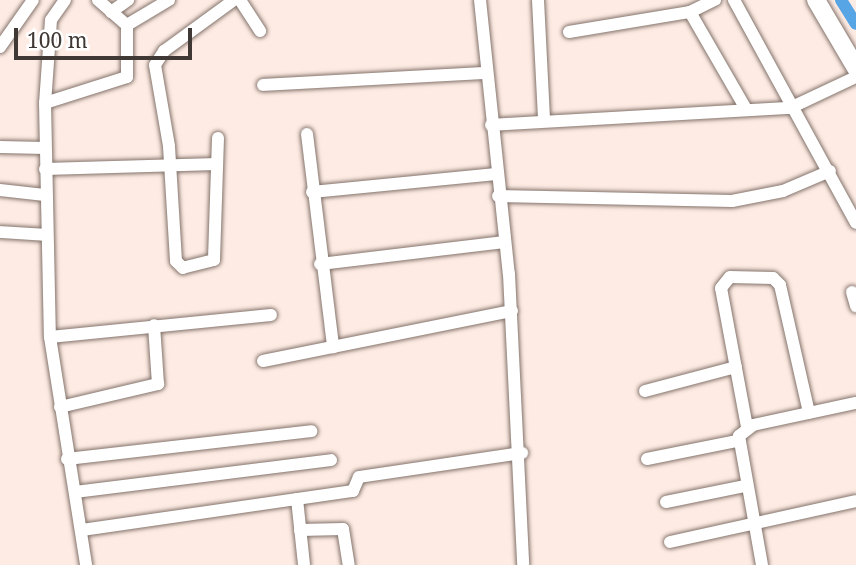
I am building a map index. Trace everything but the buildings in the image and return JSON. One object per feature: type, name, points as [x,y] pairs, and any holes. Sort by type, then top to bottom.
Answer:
[{"type":"street","points":[[0,47],[33,0]]},
{"type":"street","points":[[65,0],[51,20],[45,103],[46,235],[50,337],[86,565]]},
{"type":"street","points":[[98,0],[127,25]]},
{"type":"street","points":[[111,12],[128,0]]},
{"type":"street","points":[[127,25],[169,0]]},
{"type":"street","points":[[218,138],[214,260],[189,268],[176,261],[170,162],[156,59],[234,0]]},
{"type":"street","points":[[240,0],[260,31]]},
{"type":"street","points":[[480,0],[498,196],[512,311],[522,453],[523,565]]},
{"type":"street","points":[[538,0],[544,119]]},
{"type":"street","points":[[569,32],[690,12],[715,0]]},
{"type":"street","points":[[734,0],[790,107],[830,172],[856,223]]},
{"type":"street","points":[[816,0],[856,68]]},
{"type":"street","points":[[690,12],[746,109]]},
{"type":"street","points":[[45,103],[127,77],[127,25]]},
{"type":"street","points":[[263,85],[487,73]]},
{"type":"street","points":[[491,125],[544,119],[790,107],[856,76]]},
{"type":"street","points":[[307,134],[320,264],[333,347]]},
{"type":"street","points":[[0,147],[46,148]]},
{"type":"street","points":[[45,169],[170,162],[217,164]]},
{"type":"street","points":[[498,196],[732,201],[783,191],[830,172]]},
{"type":"street","points":[[312,192],[496,174]]},
{"type":"street","points":[[0,190],[45,195]]},
{"type":"street","points":[[0,232],[46,235]]},
{"type":"street","points":[[320,264],[505,242]]},
{"type":"street","points":[[747,427],[721,282],[773,278],[793,322],[808,413]]},
{"type":"street","points":[[852,292],[856,306]]},
{"type":"street","points":[[263,361],[512,311]]},
{"type":"street","points":[[50,337],[271,315]]},
{"type":"street","points":[[60,407],[158,384],[154,325]]},
{"type":"street","points":[[645,391],[736,367]]},
{"type":"street","points":[[647,459],[737,441],[747,427],[856,403]]},
{"type":"street","points":[[67,458],[311,431]]},
{"type":"street","points":[[737,441],[762,565]]},
{"type":"street","points":[[82,530],[353,491],[359,477],[522,453]]},
{"type":"street","points":[[75,492],[331,460]]},
{"type":"street","points":[[666,502],[745,486]]},
{"type":"street","points":[[297,499],[304,565]]},
{"type":"street","points":[[670,542],[754,526],[856,500]]},
{"type":"street","points":[[300,530],[343,528],[349,565]]},
{"type":"waterway","points":[[841,0],[856,24]]}]
